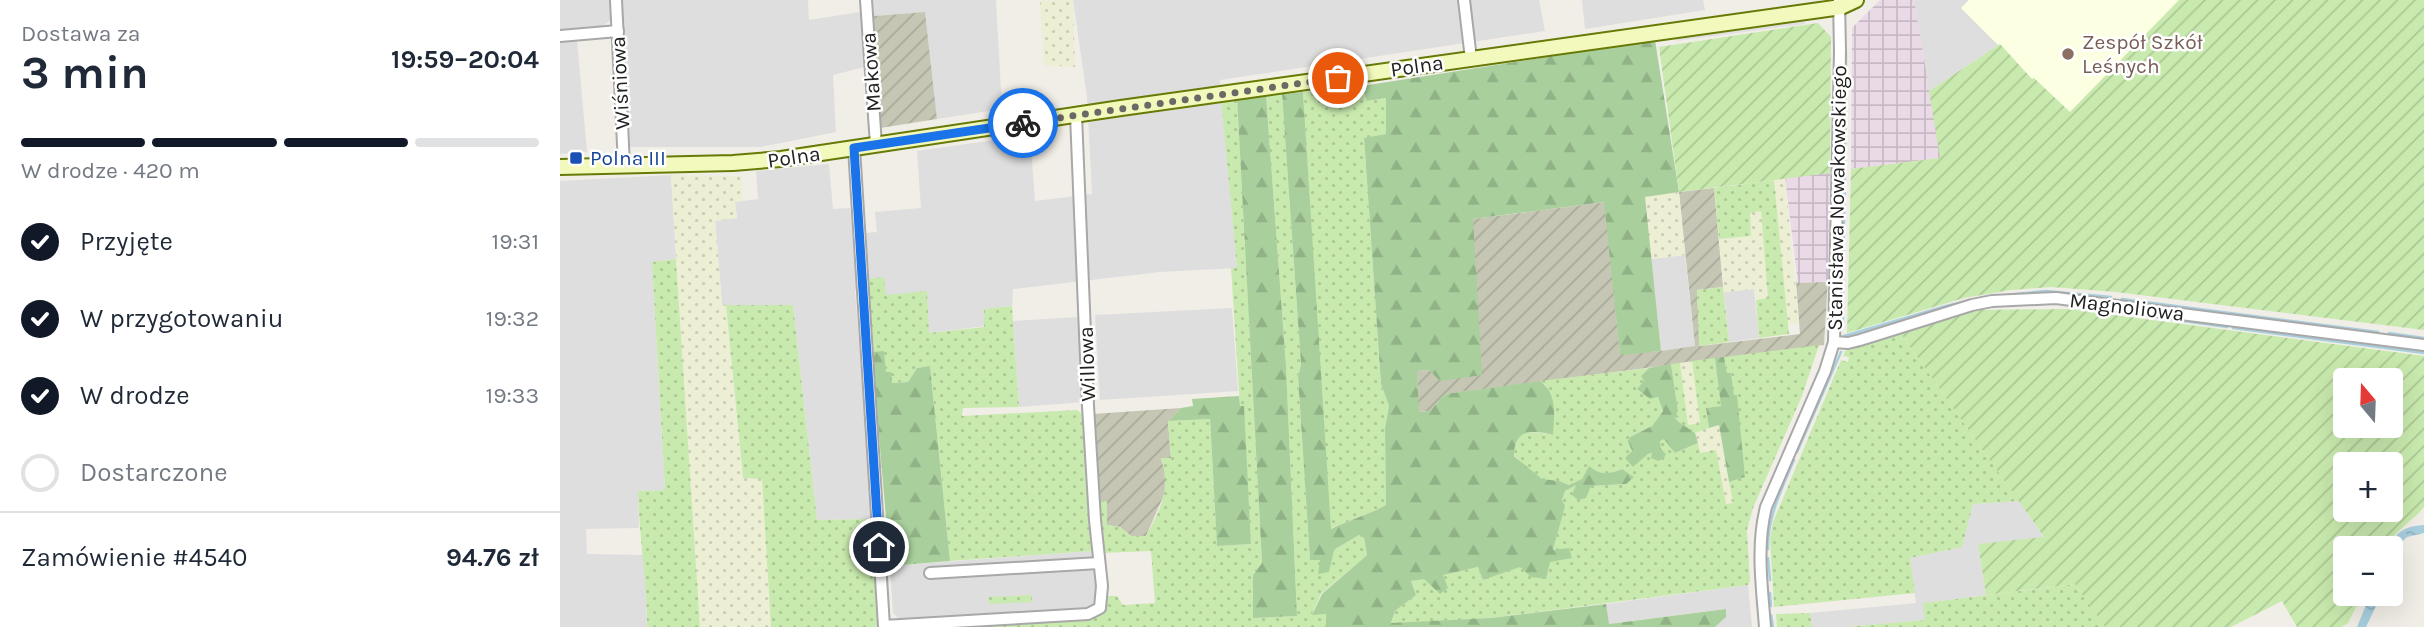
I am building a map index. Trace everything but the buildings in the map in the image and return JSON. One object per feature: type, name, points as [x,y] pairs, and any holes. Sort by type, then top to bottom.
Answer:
[{"type":"street","name":"Wiśniowa","points":[[616,0],[624,165]]},
{"type":"street","name":"Makowa","points":[[866,0],[876,145]]},
{"type":"street","points":[[1464,0],[1471,59]]},
{"type":"street","name":"Polna","points":[[560,167],[757,162],[1471,59],[1856,0]]},
{"type":"street","name":"Stanisława Nowakowskiego","points":[[1765,627],[1761,525],[1766,507],[1825,371],[1834,342],[1840,3]]},
{"type":"street","points":[[560,36],[618,31]]},
{"type":"street","name":"Willowa","points":[[884,626],[1082,615],[1097,611],[1102,596],[1088,406],[1076,115]]},
{"type":"street","points":[[854,148],[884,626]]},
{"type":"street","name":"Magnoliowa","points":[[1834,342],[1860,340],[1992,301],[2056,298],[2424,345]]},
{"type":"street","points":[[930,573],[1099,563]]},
{"type":"shaded area","points":[[560,0],[610,0],[612,19],[603,26],[560,32]]},
{"type":"shaded area","points":[[619,0],[808,0],[809,20],[860,12],[865,67],[833,75],[836,132],[761,147],[630,147]]},
{"type":"shaded area","points":[[873,0],[996,0],[1002,109],[937,119],[925,12],[874,16]]},
{"type":"shaded area","points":[[1073,0],[1539,0],[1545,31],[1220,80],[1237,268],[1160,272],[1013,289],[1012,306],[984,309],[985,326],[929,333],[885,295],[861,288],[855,290],[873,519],[817,520],[793,305],[722,305],[715,220],[737,218],[735,202],[758,199],[756,171],[829,164],[833,209],[850,208],[853,234],[877,232],[875,212],[921,208],[917,151],[1030,135],[1035,201],[1092,194],[1087,97]]},
{"type":"shaded area","points":[[1073,0],[1075,67],[1044,65],[1040,1]]},
{"type":"shaded area","points":[[1582,0],[1703,0],[1705,10],[1585,29]]},
{"type":"shaded area","points":[[1880,0],[1914,0],[1941,158],[1851,169],[1852,28]]},
{"type":"shaded area","points":[[1914,0],[1969,0],[1962,8],[2000,44],[1929,91]]},
{"type":"shaded area","name":"Zespół Szkół Leśnych","points":[[1969,0],[2179,0],[2070,112],[2033,80],[1961,8]]},
{"type":"shaded area","points":[[925,12],[937,119],[880,128],[874,16]]},
{"type":"shaded area","points":[[1804,17],[1805,24],[1677,41],[1676,35]]},
{"type":"shaded area","points":[[577,40],[587,152],[560,154],[560,41]]},
{"type":"shaded area","points":[[1830,173],[1828,279],[1826,282],[1798,283],[1785,178]]},
{"type":"shaded area","points":[[671,175],[676,259],[652,262],[665,490],[638,491],[639,528],[586,529],[587,554],[644,555],[647,627],[560,627],[560,181]]},
{"type":"shaded area","points":[[671,175],[742,176],[742,201],[735,202],[737,218],[715,221],[722,304],[726,305],[742,478],[762,479],[771,627],[700,627]]},
{"type":"shaded area","points":[[1785,178],[1799,323],[1788,324],[1774,180]]},
{"type":"shaded area","points":[[1714,188],[1723,287],[1697,290],[1700,346],[1800,334],[1796,281],[1826,282],[1828,279],[1824,345],[1445,394],[1430,411],[1418,412],[1417,371],[1429,370],[1473,219],[1605,202],[1620,354],[1661,351],[1695,346],[1679,192]]},
{"type":"shaded area","points":[[1679,192],[1685,255],[1651,259],[1644,197]]},
{"type":"shaded area","points":[[1761,211],[1768,299],[1756,300],[1754,289],[1724,292],[1719,239],[1751,236],[1750,212]]},
{"type":"shaded area","points":[[1685,255],[1695,347],[1661,351],[1651,259]]},
{"type":"shaded area","points":[[1754,289],[1759,338],[1729,342],[1724,292]]},
{"type":"shaded area","points":[[1232,308],[1238,391],[1100,400],[1095,315]]},
{"type":"shaded area","points":[[1079,317],[1084,402],[1019,407],[1013,321]]},
{"type":"shaded area","points":[[1692,361],[1700,423],[1688,425],[1680,363]]},
{"type":"shaded area","points":[[1181,408],[1168,421],[1171,458],[1161,459],[1167,477],[1167,488],[1146,536],[1131,536],[1120,527],[1107,525],[1107,502],[1099,502],[1093,414]]},
{"type":"shaded area","points":[[1719,425],[1733,503],[1725,504],[1716,450],[1700,453],[1695,433]]},
{"type":"shaded area","points":[[2019,501],[2044,538],[1978,544],[1986,595],[1923,603],[1926,620],[1812,627],[1810,613],[1916,603],[1910,558],[1962,547],[1973,504]]},
{"type":"shaded area","points":[[1093,551],[1097,602],[1090,608],[900,620],[893,613],[890,566]]},
{"type":"shaded area","points":[[1748,585],[1752,627],[1715,627],[1726,617],[1725,609],[1608,624],[1606,604]]},
{"type":"green space","points":[[2179,0],[2424,0],[2424,330],[2116,292],[2051,287],[1964,298],[1847,333],[1851,169],[1940,158],[1929,91],[2000,44],[2032,79],[2070,112]]},
{"type":"green space","points":[[1818,23],[1831,37],[1830,173],[1679,192],[1659,47]]},
{"type":"green space","points":[[1655,40],[1679,192],[1645,197],[1661,351],[1620,355],[1604,202],[1473,219],[1482,375],[1440,381],[1429,370],[1417,371],[1419,412],[1430,411],[1445,394],[1540,381],[1550,392],[1552,399],[1553,435],[1526,433],[1517,440],[1514,456],[1542,479],[1569,485],[1582,479],[1589,466],[1605,473],[1622,469],[1634,477],[1626,484],[1591,486],[1586,498],[1578,500],[1572,495],[1576,485],[1565,491],[1562,500],[1565,506],[1553,550],[1569,548],[1572,558],[1550,562],[1546,579],[1531,577],[1520,567],[1483,580],[1478,567],[1443,575],[1448,588],[1440,594],[1424,579],[1411,581],[1416,595],[1395,611],[1391,623],[1491,618],[1606,604],[1609,624],[1726,609],[1726,617],[1715,627],[1326,627],[1326,614],[1312,615],[1322,594],[1367,555],[1364,538],[1359,535],[1334,550],[1329,572],[1318,574],[1320,560],[1310,560],[1298,377],[1301,364],[1282,94],[1303,92],[1331,529],[1386,505],[1385,428],[1389,406],[1381,384],[1364,138],[1386,134],[1386,98],[1367,101],[1362,86]]},
{"type":"green space","points":[[1362,86],[1367,101],[1386,98],[1386,134],[1364,139],[1381,384],[1389,406],[1385,428],[1386,505],[1330,529],[1303,92]]},
{"type":"green space","points":[[1282,94],[1301,364],[1298,377],[1310,559],[1320,559],[1359,535],[1364,538],[1367,555],[1321,594],[1312,614],[1326,614],[1326,627],[960,627],[1079,619],[1087,621],[1102,614],[1106,607],[1105,596],[1117,596],[1123,605],[1155,603],[1151,551],[1102,553],[1099,502],[1107,501],[1107,525],[1120,527],[1131,536],[1146,536],[1165,490],[1161,458],[1171,458],[1168,421],[1210,419],[1217,546],[1251,544],[1231,268],[1237,268],[1221,99],[1237,98],[1262,563],[1253,575],[1253,618],[1297,616],[1286,366],[1266,95]]},
{"type":"green space","points":[[1266,95],[1286,366],[1297,616],[1253,618],[1253,575],[1262,563],[1237,98]]},
{"type":"green space","points":[[1774,180],[1789,334],[1759,338],[1756,300],[1768,298],[1761,211],[1750,213],[1751,236],[1719,239],[1714,188]]},
{"type":"green space","points":[[676,259],[700,627],[647,627],[638,491],[665,490],[652,262]]},
{"type":"green space","points":[[884,277],[886,295],[927,291],[929,333],[984,327],[984,309],[1012,306],[1019,407],[963,408],[962,416],[1077,410],[1083,415],[1093,551],[950,561],[930,366],[917,368],[908,382],[892,383],[872,352],[866,279]]},
{"type":"green space","points":[[1723,287],[1729,342],[1699,346],[1697,290]]},
{"type":"green space","points":[[726,305],[793,305],[817,520],[873,519],[878,627],[771,627],[762,479],[743,478]]},
{"type":"green space","points":[[2069,309],[2424,356],[2424,507],[2395,536],[2333,536],[2333,606],[2356,606],[2348,623],[2341,627],[2297,627],[2282,601],[2231,627],[2105,627],[2075,584],[1986,595],[1978,544],[2044,537],[1899,331],[1973,310]]},
{"type":"green space","points":[[1899,331],[2019,501],[1973,504],[1962,547],[1910,558],[1915,593],[1774,607],[1770,538],[1773,522],[1841,360],[1848,362],[1849,357],[1843,356],[1845,351]]},
{"type":"green space","points":[[1819,345],[1802,396],[1753,508],[1747,530],[1748,585],[1491,618],[1391,624],[1395,611],[1416,595],[1411,581],[1479,567],[1483,580],[1553,551],[1565,491],[1577,484],[1575,490],[1591,486],[1626,484],[1622,469],[1608,474],[1597,472],[1570,485],[1541,479],[1514,455],[1517,440],[1521,435],[1532,432],[1553,435],[1546,385],[1540,381],[1649,368],[1641,376],[1658,396],[1663,411],[1652,426],[1630,437],[1632,451],[1626,459],[1661,449],[1660,441],[1664,438],[1675,453],[1698,443],[1700,453],[1716,450],[1726,504],[1733,503],[1729,482],[1745,477],[1731,373],[1727,373],[1724,357]]},
{"type":"green space","points":[[884,351],[886,372],[891,372],[892,383],[908,382],[917,368],[930,366],[950,561],[890,566],[872,352]]},
{"type":"green space","points":[[1724,357],[1727,373],[1731,373],[1734,395],[1737,395],[1745,477],[1729,482],[1719,425],[1709,428],[1706,408],[1721,406],[1715,358]]},
{"type":"green space","points":[[1715,358],[1722,406],[1706,408],[1709,428],[1695,433],[1675,417],[1678,411],[1671,364],[1680,363],[1688,425],[1700,423],[1692,361]]},
{"type":"green space","points":[[1671,364],[1678,411],[1675,418],[1695,433],[1698,443],[1675,453],[1664,439],[1660,441],[1661,449],[1666,454],[1664,458],[1658,461],[1651,458],[1652,453],[1648,454],[1633,467],[1625,458],[1632,451],[1628,441],[1630,437],[1652,426],[1663,411],[1658,397],[1650,399],[1637,389],[1644,381],[1641,376],[1649,368]]},
{"type":"green space","points":[[1239,396],[1240,406],[1244,406],[1251,544],[1217,546],[1210,419],[1168,421],[1181,408],[1193,406],[1192,399]]},
{"type":"green space","points":[[2075,584],[2105,627],[1846,627],[1925,620],[1923,603]]},
{"type":"green space","points":[[1032,595],[1032,602],[989,604],[988,597]]},
{"type":"green space","points":[[1810,613],[1812,627],[1777,627],[1776,614]]},
{"type":"water","points":[[2424,525],[2424,533],[2407,537],[2403,541],[2403,536],[2396,536],[2400,532]]},
{"type":"water","points":[[2366,606],[2376,606],[2366,627],[2357,627]]},
{"type":"waterway","points":[[1845,167],[1846,54]]},
{"type":"waterway","points":[[1843,270],[1845,176]]},
{"type":"waterway","points":[[1843,276],[1843,327]]},
{"type":"waterway","points":[[1995,296],[2046,291],[2111,297]]},
{"type":"waterway","points":[[1844,336],[1985,297]]},
{"type":"waterway","points":[[2122,299],[2378,332]]},
{"type":"waterway","points":[[2090,308],[2227,327]]},
{"type":"waterway","points":[[2233,328],[2424,353]]},
{"type":"waterway","points":[[2389,333],[2424,338]]},
{"type":"waterway","points":[[1797,452],[1841,352]]},
{"type":"waterway","points":[[1768,549],[1773,515],[1794,460]]},
{"type":"waterway","points":[[1768,558],[1770,580]]},
{"type":"waterway","points":[[1770,593],[1771,606]]},
{"type":"waterway","points":[[1771,615],[1773,627]]},
{"type":"way so far","points":[[1023,123],[1338,78]]},
{"type":"place","name":"Zespół Szkół Leśnych","points":[[2068,54]]},
{"type":"place","name":"Polna III","points":[[576,158]]},
{"type":"route","points":[[879,547],[854,148],[1023,123]]}]
